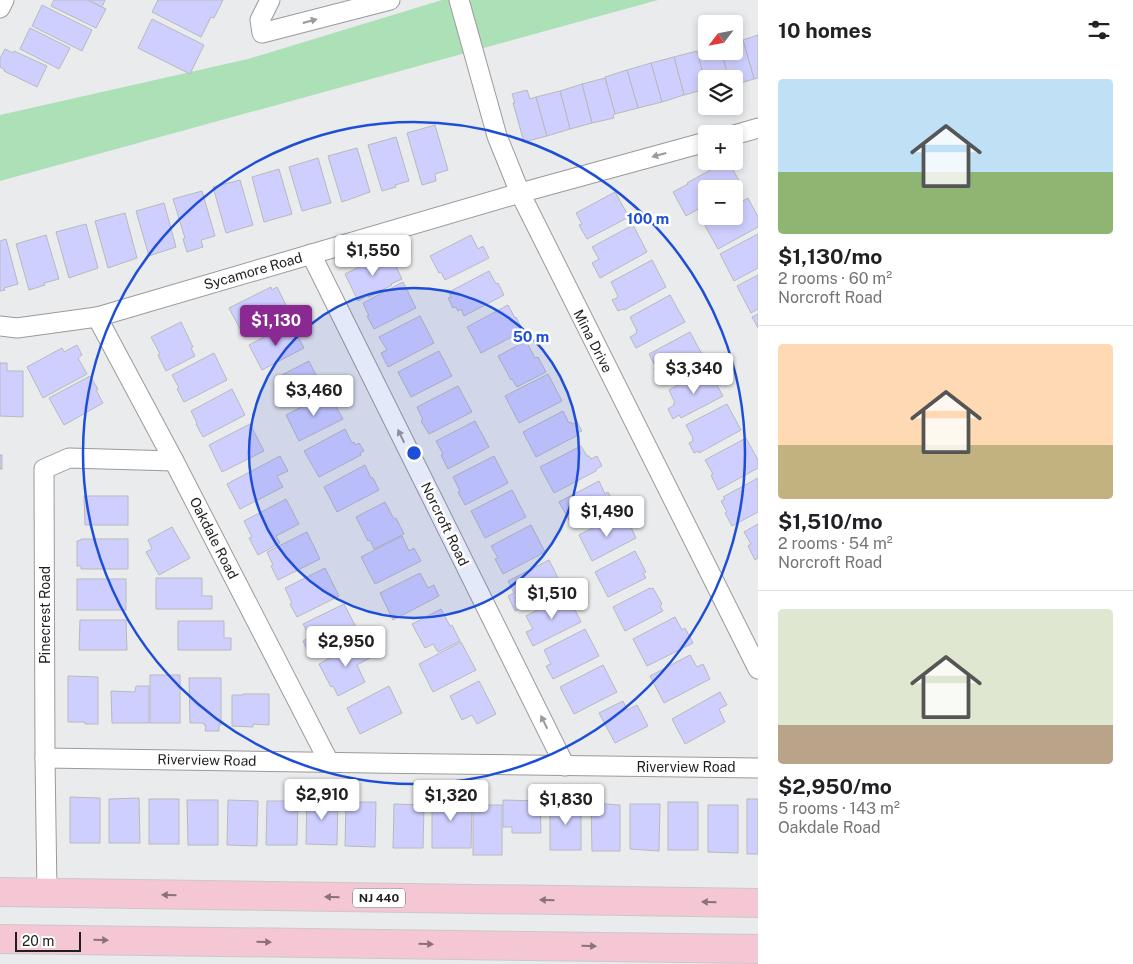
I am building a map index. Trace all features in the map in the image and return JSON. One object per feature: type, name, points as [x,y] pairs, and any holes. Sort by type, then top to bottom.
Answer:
[{"type":"highway","name":"NJ 440","points":[[0,892],[758,903]]},
{"type":"highway","points":[[0,939],[758,948]]},
{"type":"street","points":[[0,8],[4,0]]},
{"type":"street","points":[[270,0],[260,20],[262,33],[390,0]]},
{"type":"street","name":"Mina Drive","points":[[458,0],[497,136],[520,193],[758,669]]},
{"type":"street","points":[[743,133],[758,129]]},
{"type":"street","name":"Sycamore Road","points":[[0,326],[17,328],[97,317],[520,193],[698,144]]},
{"type":"street","name":"Norcroft Road","points":[[311,254],[565,766]]},
{"type":"street","name":"Oakdale Road","points":[[97,317],[174,461],[329,762]]},
{"type":"street","name":"Pinecrest Road","points":[[47,893],[44,469],[69,458],[174,461]]},
{"type":"street","name":"Riverview Road","points":[[45,758],[758,768]]},
{"type":"green space","points":[[442,0],[658,0],[0,181],[0,115],[248,59]]},
{"type":"building","points":[[54,0],[88,0],[106,9],[96,28],[51,6]]},
{"type":"building","points":[[88,0],[105,0],[102,7]]},
{"type":"building","points":[[158,0],[223,0],[214,18],[211,17],[201,37],[152,12]]},
{"type":"building","points":[[42,5],[92,30],[82,51],[32,26]]},
{"type":"building","points":[[152,19],[204,45],[190,74],[138,48]]},
{"type":"building","points":[[30,28],[70,48],[59,69],[20,49]]},
{"type":"building","points":[[758,35],[758,78],[754,79],[743,40]]},
{"type":"building","points":[[743,40],[754,79],[743,82],[743,70],[726,70],[724,60],[743,60]]},
{"type":"building","points":[[5,49],[13,53],[14,51],[47,66],[37,87],[4,71],[0,67],[0,58]]},
{"type":"building","points":[[697,51],[702,70],[698,70],[698,91],[684,95],[674,57]]},
{"type":"building","points":[[674,57],[684,95],[662,102],[651,63]]},
{"type":"building","points":[[699,60],[724,60],[726,70],[702,70]]},
{"type":"building","points":[[651,63],[662,102],[638,108],[627,70]]},
{"type":"building","points":[[627,70],[638,108],[615,114],[605,77]]},
{"type":"building","points":[[605,78],[615,114],[613,115],[614,118],[592,123],[582,84]]},
{"type":"building","points":[[582,84],[592,123],[570,129],[560,91]]},
{"type":"building","points":[[527,90],[530,99],[536,97],[547,136],[524,142],[512,94]]},
{"type":"building","points":[[560,91],[570,129],[547,136],[536,97]]},
{"type":"building","points":[[435,125],[448,170],[435,174],[436,181],[422,185],[407,133]]},
{"type":"building","points":[[396,137],[409,181],[382,191],[368,145]]},
{"type":"building","points":[[357,148],[370,192],[342,202],[328,156]]},
{"type":"building","points":[[318,158],[331,203],[302,211],[289,167]]},
{"type":"building","points":[[279,169],[292,214],[264,222],[252,177]]},
{"type":"building","points":[[710,170],[733,170],[739,180],[698,180],[698,209],[686,216],[673,192]]},
{"type":"building","points":[[240,180],[253,225],[226,233],[213,187]]},
{"type":"building","points":[[202,191],[215,236],[201,240],[203,247],[187,252],[183,239],[185,238],[173,199]]},
{"type":"building","points":[[615,192],[629,217],[587,239],[579,225],[582,224],[576,213]]},
{"type":"building","points":[[748,198],[758,217],[758,227],[718,249],[705,225],[743,225],[743,201]]},
{"type":"building","points":[[164,203],[176,247],[149,256],[136,211]]},
{"type":"building","points":[[125,213],[137,258],[108,268],[95,221]]},
{"type":"building","points":[[86,224],[98,268],[69,278],[56,232]]},
{"type":"building","points":[[633,225],[647,252],[600,278],[592,263],[599,259],[592,247]]},
{"type":"building","points":[[758,234],[758,268],[734,281],[720,254]]},
{"type":"building","points":[[46,235],[59,279],[29,290],[16,244]]},
{"type":"building","points":[[471,235],[478,249],[483,246],[489,258],[445,280],[430,256]]},
{"type":"building","points":[[6,239],[18,284],[0,291],[0,241]]},
{"type":"building","points":[[391,256],[402,279],[358,301],[345,274],[377,258],[379,261]]},
{"type":"building","points":[[652,260],[666,287],[624,310],[618,311],[612,300],[618,296],[611,282]]},
{"type":"building","points":[[489,271],[504,295],[464,316],[461,309],[458,311],[456,307],[453,308],[448,298],[451,297],[449,292]]},
{"type":"building","points":[[758,275],[758,309],[751,313],[737,286]]},
{"type":"building","points":[[403,282],[416,308],[374,329],[363,303]]},
{"type":"building","points":[[271,287],[272,290],[277,287],[289,311],[246,333],[243,327],[240,329],[229,308]]},
{"type":"building","points":[[670,295],[685,322],[636,348],[630,337],[637,333],[637,331],[630,317]]},
{"type":"building","points":[[508,305],[523,331],[481,353],[467,327]]},
{"type":"building","points":[[758,314],[758,328],[752,317]]},
{"type":"building","points":[[420,316],[434,343],[388,367],[381,353],[387,350],[379,337]]},
{"type":"building","points":[[181,322],[193,347],[191,348],[195,356],[166,371],[151,337]]},
{"type":"building","points":[[290,323],[304,348],[262,370],[249,345]]},
{"type":"building","points":[[690,332],[704,358],[661,381],[649,354]]},
{"type":"building","points":[[526,341],[535,358],[538,357],[546,372],[517,387],[498,356]]},
{"type":"building","points":[[77,345],[82,355],[78,358],[87,374],[43,398],[27,367],[62,348],[64,352]]},
{"type":"building","points":[[439,351],[452,376],[411,397],[398,372]]},
{"type":"building","points":[[214,353],[227,380],[184,402],[172,375]]},
{"type":"building","points":[[309,361],[317,377],[320,376],[328,391],[299,406],[295,398],[292,399],[280,376]]},
{"type":"building","points":[[0,363],[7,363],[7,371],[23,371],[23,417],[0,416]]},
{"type":"building","points":[[708,369],[723,396],[681,418],[679,415],[673,419],[668,409],[675,403],[669,390]]},
{"type":"building","points":[[548,374],[562,401],[519,423],[505,396]]},
{"type":"building","points":[[90,376],[98,389],[96,390],[103,403],[64,425],[49,398]]},
{"type":"building","points":[[458,386],[472,412],[429,434],[421,421],[423,420],[417,407]]},
{"type":"building","points":[[232,389],[245,415],[203,437],[191,411]]},
{"type":"building","points":[[327,394],[343,419],[299,441],[286,415]]},
{"type":"building","points":[[727,404],[741,430],[699,453],[698,451],[694,453],[689,443],[693,441],[693,438],[686,425]]},
{"type":"building","points":[[563,411],[569,423],[577,422],[582,431],[577,433],[578,435],[536,457],[523,432]]},
{"type":"building","points":[[475,421],[489,447],[448,469],[436,441]]},
{"type":"building","points":[[250,424],[264,451],[222,472],[209,445]]},
{"type":"building","points":[[345,429],[352,443],[354,442],[355,445],[359,443],[364,451],[360,453],[361,455],[319,477],[304,451]]},
{"type":"building","points":[[746,438],[758,460],[758,468],[718,490],[711,475],[713,474],[705,460]]},
{"type":"building","points":[[581,446],[591,459],[597,456],[602,466],[554,493],[540,467]]},
{"type":"building","points":[[0,455],[2,455],[2,469],[0,469]]},
{"type":"building","points":[[280,456],[288,471],[277,476],[283,487],[240,509],[227,484]]},
{"type":"building","points":[[494,456],[508,483],[465,505],[453,477]]},
{"type":"building","points":[[365,465],[379,490],[337,512],[324,487]]},
{"type":"building","points":[[758,478],[758,512],[732,526],[721,501],[725,499],[723,497]]},
{"type":"building","points":[[599,481],[605,494],[608,492],[615,505],[573,527],[559,502]]},
{"type":"building","points":[[512,490],[526,517],[485,538],[471,511]]},
{"type":"building","points":[[84,496],[128,496],[128,525],[85,525]]},
{"type":"building","points":[[286,499],[299,524],[276,536],[280,543],[258,555],[249,538],[252,537],[244,521]]},
{"type":"building","points":[[385,502],[404,534],[374,549],[356,517]]},
{"type":"building","points":[[618,515],[625,528],[630,525],[636,538],[592,561],[579,535]]},
{"type":"building","points":[[758,524],[758,558],[755,560],[748,546],[751,544],[744,532]]},
{"type":"building","points":[[531,525],[545,552],[503,574],[495,559],[498,558],[491,546]]},
{"type":"building","points":[[172,527],[190,558],[159,575],[146,552],[152,549],[148,540]]},
{"type":"building","points":[[307,532],[320,559],[278,580],[267,552]]},
{"type":"building","points":[[402,536],[409,551],[414,548],[421,561],[375,584],[361,557]]},
{"type":"building","points":[[81,539],[128,539],[128,569],[81,569],[81,566],[77,566],[77,541]]},
{"type":"building","points":[[635,551],[646,572],[643,573],[646,578],[608,597],[595,572]]},
{"type":"building","points":[[549,560],[562,586],[515,611],[508,596],[514,593],[508,581]]},
{"type":"building","points":[[325,568],[339,596],[297,617],[285,588]]},
{"type":"building","points":[[420,573],[428,588],[434,585],[439,596],[393,620],[380,593]]},
{"type":"building","points":[[156,578],[202,578],[202,596],[212,596],[212,609],[156,609]]},
{"type":"building","points":[[77,579],[126,579],[126,610],[77,610]]},
{"type":"building","points":[[653,588],[662,604],[660,606],[663,611],[625,631],[613,607]]},
{"type":"building","points":[[567,594],[581,622],[533,646],[526,632],[533,629],[526,616]]},
{"type":"building","points":[[344,604],[358,631],[310,656],[303,641],[310,637],[303,624]]},
{"type":"building","points":[[441,609],[460,641],[438,652],[433,644],[425,648],[412,624]]},
{"type":"building","points":[[675,617],[682,630],[685,628],[693,643],[647,666],[633,639]]},
{"type":"building","points":[[80,620],[126,620],[127,650],[79,650]]},
{"type":"building","points":[[178,621],[224,621],[224,638],[231,638],[231,650],[178,650]]},
{"type":"building","points":[[585,629],[599,656],[553,679],[546,666],[551,664],[544,650]]},
{"type":"building","points":[[360,639],[370,658],[357,665],[365,682],[338,696],[319,664]]},
{"type":"building","points":[[461,642],[476,670],[433,692],[419,664]]},
{"type":"building","points":[[690,655],[697,667],[703,664],[710,679],[664,703],[650,676]]},
{"type":"building","points":[[603,665],[617,692],[574,714],[560,687]]},
{"type":"building","points":[[150,675],[180,675],[180,723],[150,723]]},
{"type":"building","points":[[68,676],[98,677],[98,724],[68,722]]},
{"type":"building","points":[[189,678],[221,678],[221,725],[219,725],[219,731],[205,731],[206,725],[204,723],[190,723]]},
{"type":"building","points":[[479,681],[496,714],[477,724],[472,715],[462,720],[450,696]]},
{"type":"building","points":[[136,686],[149,686],[149,723],[112,723],[111,691],[135,692]]},
{"type":"building","points":[[389,686],[402,713],[360,734],[347,708]]},
{"type":"building","points":[[720,692],[727,705],[719,709],[725,722],[685,744],[672,719]]},
{"type":"building","points":[[269,694],[269,725],[253,724],[253,727],[232,726],[232,695]]},
{"type":"building","points":[[623,701],[627,710],[637,705],[648,726],[615,743],[599,713]]},
{"type":"building","points":[[434,794],[462,794],[462,805],[472,805],[471,848],[432,848],[432,807],[434,807]]},
{"type":"building","points":[[70,797],[100,798],[100,843],[70,843]]},
{"type":"building","points":[[307,797],[338,797],[337,845],[306,844]]},
{"type":"building","points":[[139,798],[140,843],[109,843],[109,799]]},
{"type":"building","points":[[149,799],[179,799],[179,844],[149,844]]},
{"type":"building","points":[[747,799],[758,799],[758,854],[747,854]]},
{"type":"building","points":[[187,800],[218,800],[218,845],[188,845]]},
{"type":"building","points":[[228,800],[258,801],[257,846],[227,845]]},
{"type":"building","points":[[503,800],[540,801],[541,833],[512,833],[512,827],[503,827]]},
{"type":"building","points":[[267,801],[298,801],[297,845],[266,845]]},
{"type":"building","points":[[346,802],[376,802],[375,847],[345,846]]},
{"type":"building","points":[[668,802],[698,802],[698,850],[668,850]]},
{"type":"building","points":[[550,803],[581,803],[581,850],[550,850]]},
{"type":"building","points":[[591,803],[620,805],[620,851],[592,851]]},
{"type":"building","points":[[394,804],[424,805],[423,848],[393,848]]},
{"type":"building","points":[[630,804],[660,804],[659,851],[630,849]]},
{"type":"building","points":[[473,805],[502,805],[502,855],[473,855]]},
{"type":"building","points":[[708,805],[738,805],[738,853],[708,852]]}]
